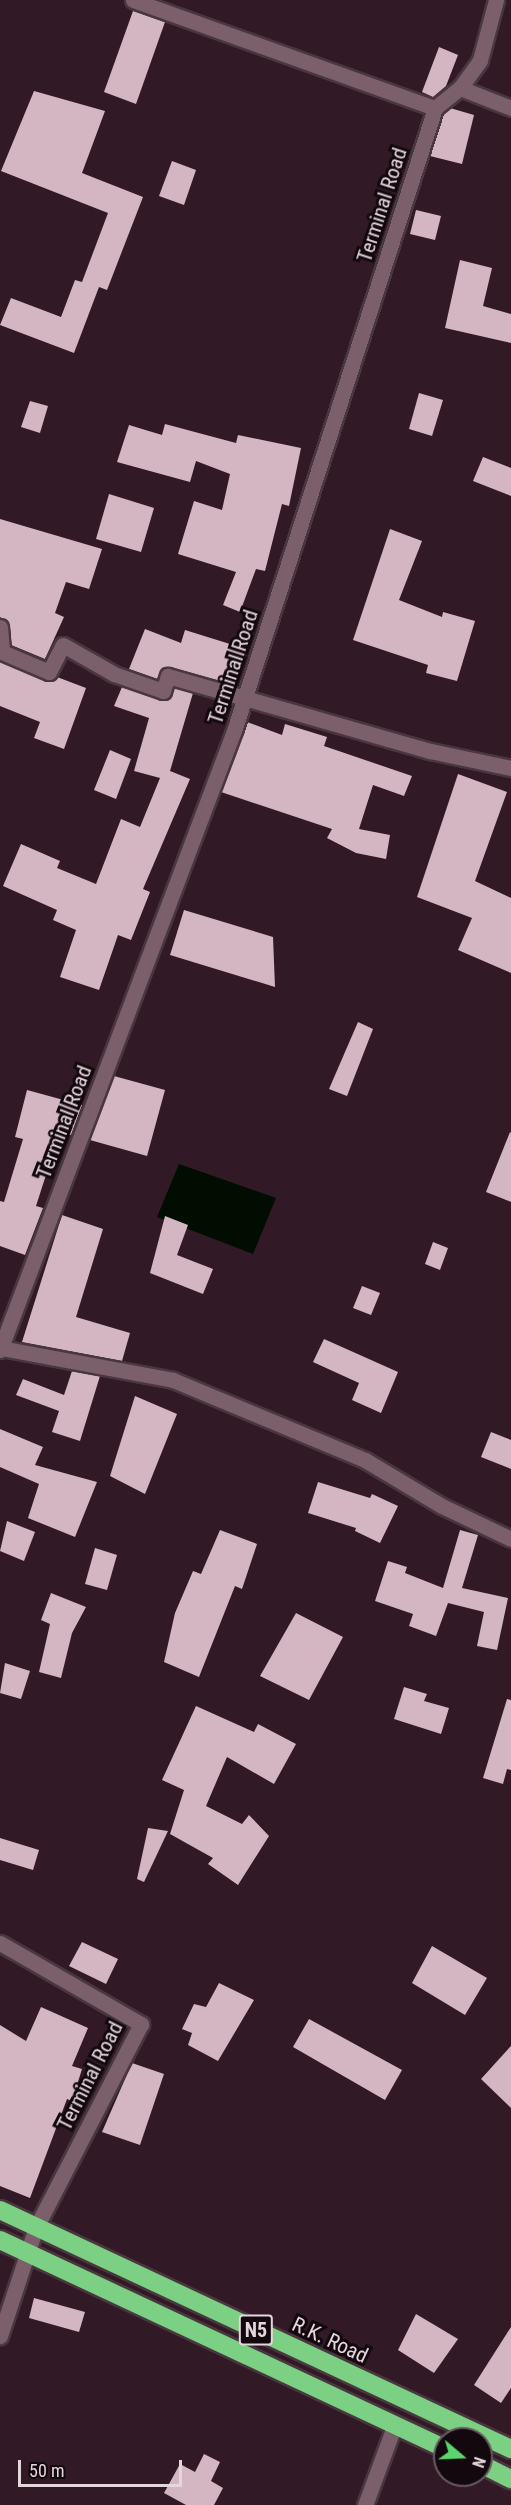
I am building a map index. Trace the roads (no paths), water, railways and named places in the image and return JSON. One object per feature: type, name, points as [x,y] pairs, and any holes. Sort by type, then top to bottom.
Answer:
[{"type":"highway","name":"R.K. Road","points":[[0,2211],[511,2449]]},
{"type":"highway","name":"N5","points":[[0,2240],[433,2442]]},
{"type":"highway","points":[[493,2470],[511,2479]]},
{"type":"street","points":[[133,0],[435,108],[460,88],[480,60],[496,0]]},
{"type":"street","points":[[460,88],[511,108]]},
{"type":"street","name":"Terminal Road","points":[[1,1349],[245,700],[435,108]]},
{"type":"street","points":[[0,627],[2,652],[49,672],[63,645],[114,674],[163,691],[168,676],[430,752],[511,768]]},
{"type":"street","points":[[1,1349],[173,1380],[365,1460],[442,1506],[511,1539]]},
{"type":"street","name":"Terminal Road","points":[[0,1943],[141,2024],[36,2227]]},
{"type":"street","points":[[0,2336],[30,2253],[36,2227]]},
{"type":"street","points":[[365,2505],[395,2424]]}]
